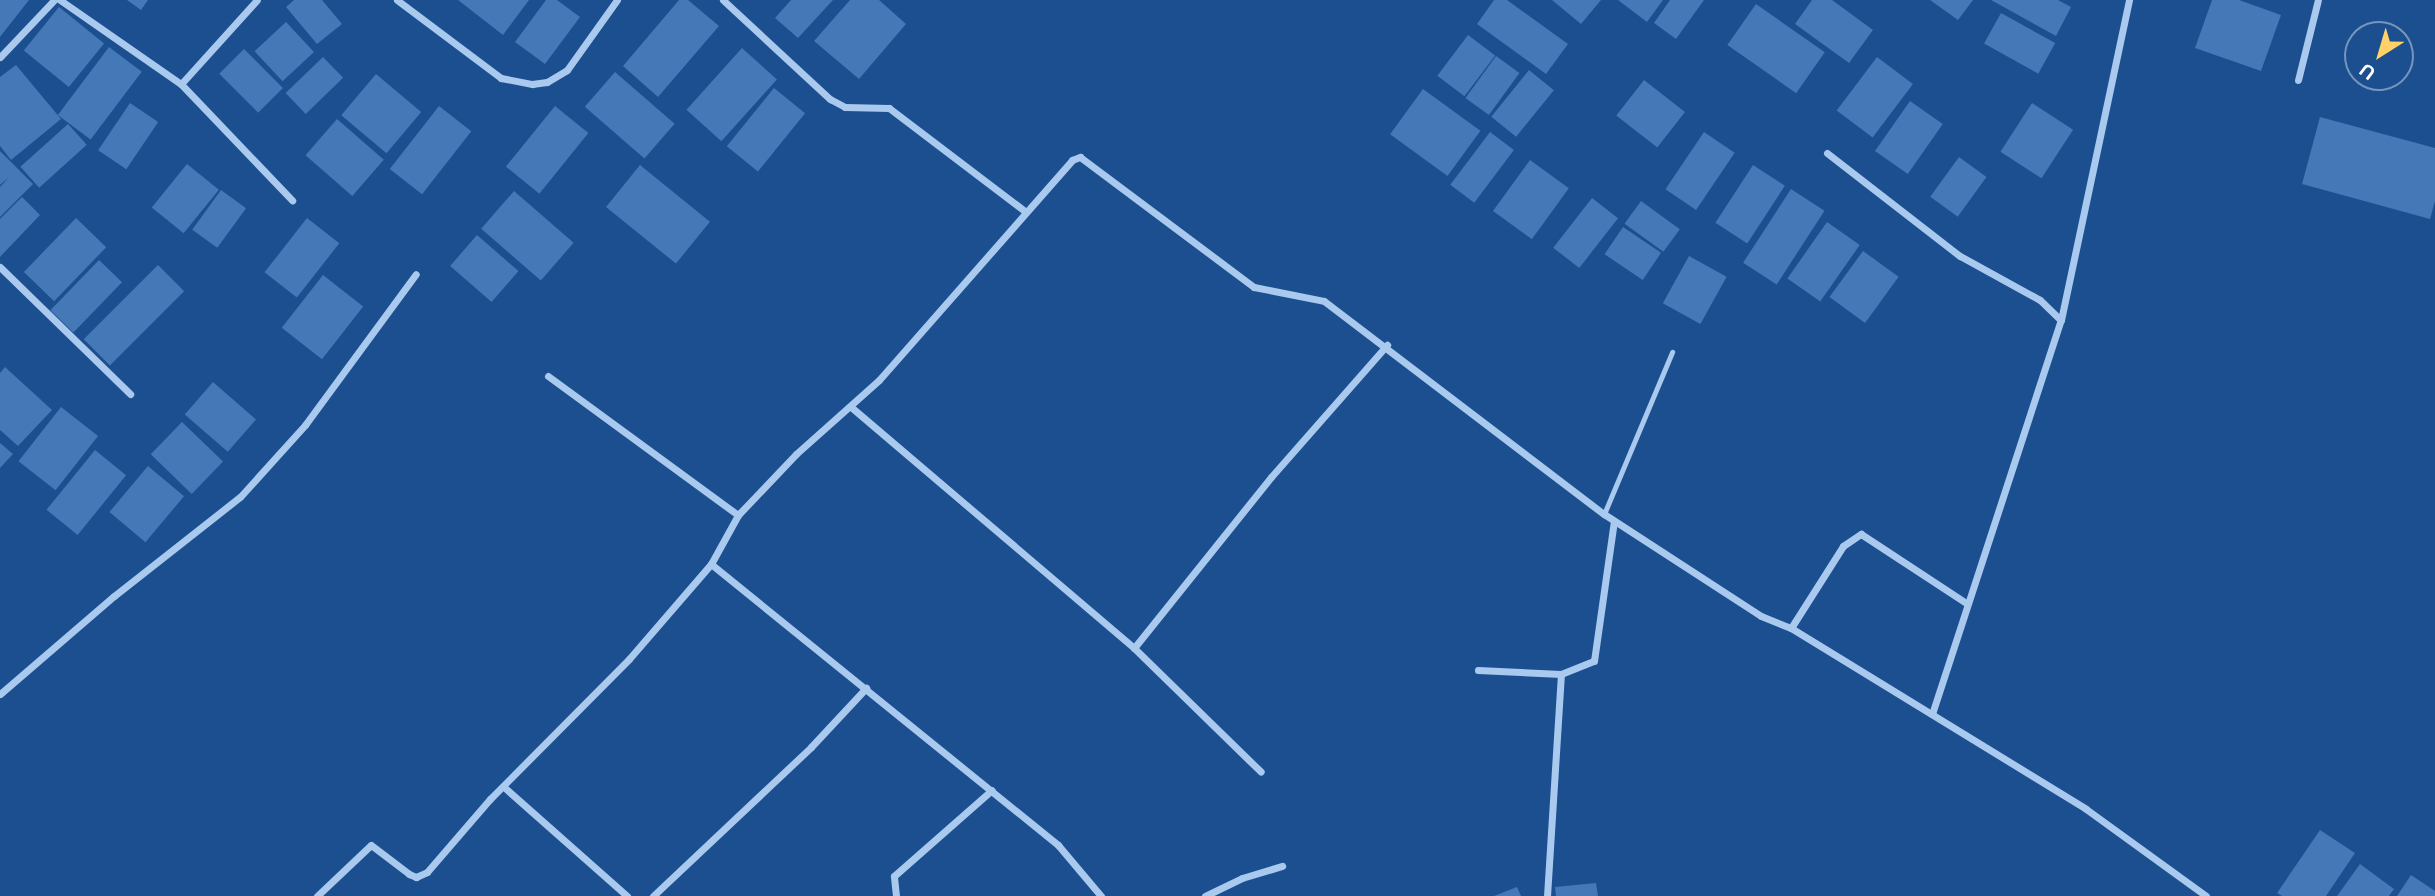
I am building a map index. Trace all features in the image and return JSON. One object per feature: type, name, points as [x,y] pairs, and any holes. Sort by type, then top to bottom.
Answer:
[{"type":"street","points":[[0,58],[54,0]]},
{"type":"street","points":[[60,0],[181,84],[292,200]]},
{"type":"street","points":[[181,84],[257,0]]},
{"type":"street","points":[[397,0],[500,78],[532,84],[547,82],[567,70],[617,0]]},
{"type":"street","points":[[723,0],[830,99],[845,107],[889,108],[1026,212]]},
{"type":"street","points":[[1932,714],[1966,603],[2061,320],[2129,0]]},
{"type":"street","points":[[2298,80],[2319,0]]},
{"type":"street","points":[[1827,153],[1960,256],[2040,300],[2061,320]]},
{"type":"street","points":[[317,896],[371,845],[409,874],[424,874],[490,799],[505,788],[629,659],[711,564],[738,515],[796,454],[879,380],[1072,160],[1080,157],[1254,288],[1324,301],[1387,345],[1614,521],[1761,616],[1791,628],[2086,809],[2206,896]]},
{"type":"street","points":[[0,267],[130,394]]},
{"type":"street","points":[[0,694],[114,596],[240,497],[305,425],[416,274]]},
{"type":"street","points":[[1134,648],[1271,477],[1387,345]]},
{"type":"street","points":[[548,376],[738,515]]},
{"type":"street","points":[[851,407],[1134,648],[1261,772]]},
{"type":"street","points":[[1478,670],[1561,674],[1594,662],[1614,521]]},
{"type":"street","points":[[1791,628],[1843,546],[1861,534],[1966,603]]},
{"type":"street","points":[[711,564],[1058,845],[1101,896]]},
{"type":"street","points":[[1547,896],[1561,674]]},
{"type":"street","points":[[653,896],[811,747],[866,688]]},
{"type":"street","points":[[505,788],[627,896]]},
{"type":"street","points":[[896,896],[894,876],[992,790]]},
{"type":"street","points":[[1205,896],[1242,878],[1282,866]]},
{"type":"lane","points":[[1604,514],[1672,352]]},
{"type":"building","points":[[0,0],[29,0],[0,37]]},
{"type":"building","points":[[127,0],[148,0],[141,10]]},
{"type":"building","points":[[294,0],[322,0],[342,24],[317,44],[286,7]]},
{"type":"building","points":[[458,0],[529,0],[503,35]]},
{"type":"building","points":[[546,0],[557,0],[580,17],[545,64],[515,42]]},
{"type":"building","points":[[679,0],[688,0],[719,26],[658,97],[623,66]]},
{"type":"building","points":[[791,0],[833,0],[798,38],[775,18]]},
{"type":"building","points":[[850,0],[879,0],[906,24],[859,79],[814,41]]},
{"type":"building","points":[[1494,0],[1507,0],[1568,44],[1546,74],[1477,24]]},
{"type":"building","points":[[1552,0],[1601,0],[1581,24]]},
{"type":"building","points":[[1618,0],[1663,0],[1647,22]]},
{"type":"building","points":[[1670,0],[1704,0],[1676,39],[1654,23]]},
{"type":"building","points":[[1812,0],[1832,0],[1873,30],[1849,63],[1795,24]]},
{"type":"building","points":[[1930,0],[1973,0],[1958,20]]},
{"type":"building","points":[[1991,0],[2058,0],[2071,7],[2056,36]]},
{"type":"building","points":[[2212,0],[2239,0],[2281,15],[2261,71],[2195,48]]},
{"type":"building","points":[[1756,4],[1825,52],[1796,93],[1727,45]]},
{"type":"building","points":[[59,7],[104,44],[69,87],[24,51]]},
{"type":"building","points":[[2001,13],[2055,43],[2038,74],[1984,44]]},
{"type":"building","points":[[286,22],[314,52],[283,81],[255,51]]},
{"type":"building","points":[[1468,35],[1495,55],[1464,96],[1437,76]]},
{"type":"building","points":[[109,47],[142,72],[91,140],[58,115]]},
{"type":"building","points":[[742,48],[777,79],[721,141],[686,110]]},
{"type":"building","points":[[244,49],[283,88],[258,113],[219,74]]},
{"type":"building","points":[[1496,56],[1519,73],[1489,115],[1465,98]]},
{"type":"building","points":[[323,57],[343,78],[306,114],[286,93]]},
{"type":"building","points":[[1877,57],[1913,84],[1873,138],[1837,111]]},
{"type":"building","points":[[16,65],[61,119],[11,160],[0,146],[0,77]]},
{"type":"building","points":[[1529,70],[1554,90],[1516,137],[1491,117]]},
{"type":"building","points":[[615,72],[675,124],[644,159],[585,107]]},
{"type":"building","points":[[376,74],[421,112],[386,153],[341,115]]},
{"type":"building","points":[[1644,80],[1685,112],[1657,147],[1616,115]]},
{"type":"building","points":[[774,88],[805,113],[758,171],[727,146]]},
{"type":"building","points":[[1423,89],[1480,131],[1448,176],[1390,134]]},
{"type":"building","points":[[1910,101],[1943,124],[1908,174],[1875,151]]},
{"type":"building","points":[[130,103],[158,122],[126,169],[98,150]]},
{"type":"building","points":[[2032,103],[2073,130],[2042,178],[2000,152]]},
{"type":"building","points":[[439,106],[471,131],[422,194],[390,169]]},
{"type":"building","points":[[555,106],[588,133],[539,194],[506,167]]},
{"type":"building","points":[[2320,117],[2435,148],[2435,201],[2430,219],[2302,184]]},
{"type":"building","points":[[337,119],[384,160],[352,196],[306,155]]},
{"type":"building","points":[[68,124],[87,145],[39,188],[20,167]]},
{"type":"building","points":[[1490,132],[1514,150],[1474,203],[1450,185]]},
{"type":"building","points":[[1704,132],[1735,153],[1696,210],[1665,189]]},
{"type":"building","points":[[0,151],[33,184],[0,217],[0,187],[9,177],[0,185]]},
{"type":"building","points":[[1959,157],[1987,177],[1958,217],[1930,197]]},
{"type":"building","points":[[1530,160],[1569,188],[1532,239],[1493,211]]},
{"type":"building","points":[[187,164],[219,190],[184,233],[152,208]]},
{"type":"building","points":[[640,165],[710,222],[676,264],[606,207]]},
{"type":"building","points":[[1753,165],[1785,186],[1747,244],[1715,223]]},
{"type":"building","points":[[1791,189],[1825,211],[1777,285],[1743,263]]},
{"type":"building","points":[[221,190],[246,208],[217,248],[192,230]]},
{"type":"building","points":[[514,191],[574,243],[541,281],[481,229]]},
{"type":"building","points":[[22,197],[40,215],[0,257],[0,219]]},
{"type":"building","points":[[1592,198],[1618,218],[1579,268],[1553,248]]},
{"type":"building","points":[[1641,201],[1680,229],[1663,252],[1625,224]]},
{"type":"building","points":[[76,218],[106,247],[54,301],[24,272]]},
{"type":"building","points":[[307,218],[339,243],[297,298],[265,272]]},
{"type":"building","points":[[1827,222],[1860,245],[1820,301],[1787,279]]},
{"type":"building","points":[[1623,227],[1661,253],[1643,280],[1605,254]]},
{"type":"building","points":[[477,235],[519,271],[492,302],[450,266]]},
{"type":"building","points":[[1863,251],[1899,277],[1865,323],[1829,297]]},
{"type":"building","points":[[1689,256],[1727,277],[1700,324],[1663,303]]},
{"type":"building","points":[[99,260],[122,282],[73,333],[50,310]]},
{"type":"building","points":[[158,265],[184,291],[110,365],[84,339]]},
{"type":"building","points":[[323,275],[363,306],[322,359],[282,328]]},
{"type":"building","points":[[5,367],[52,410],[18,446],[0,430],[0,373]]},
{"type":"building","points":[[213,382],[256,419],[228,452],[185,414]]},
{"type":"building","points":[[61,407],[98,436],[56,490],[19,461]]},
{"type":"building","points":[[182,422],[223,462],[192,494],[151,454]]},
{"type":"building","points":[[0,443],[13,454],[0,468]]},
{"type":"building","points":[[95,450],[126,475],[78,535],[47,510]]},
{"type":"building","points":[[148,466],[184,496],[145,542],[109,512]]},
{"type":"building","points":[[2320,830],[2355,853],[2326,896],[2282,896],[2277,893]]},
{"type":"building","points":[[2360,864],[2394,889],[2389,896],[2337,896]]},
{"type":"building","points":[[2411,875],[2435,891],[2435,896],[2397,896]]},
{"type":"building","points":[[1596,883],[1598,896],[1556,896],[1555,887]]},
{"type":"building","points":[[1517,887],[1521,896],[1494,896]]}]
